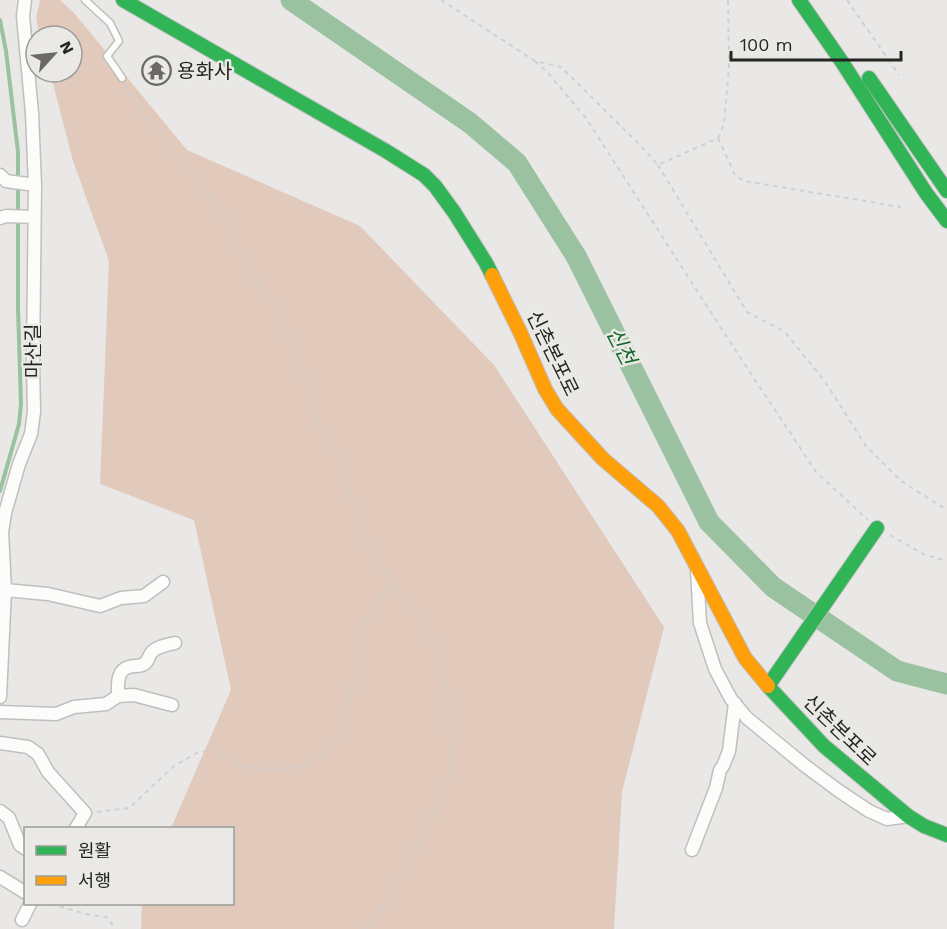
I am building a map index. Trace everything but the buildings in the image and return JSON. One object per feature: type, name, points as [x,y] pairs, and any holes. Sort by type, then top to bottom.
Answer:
[{"type":"main road","name":"신촌본포로","points":[[123,0],[386,151],[435,186],[486,263],[545,389],[557,409],[603,459],[658,506],[678,531],[745,658],[824,746],[908,816],[924,826],[947,835]]},
{"type":"main road","points":[[799,0],[842,62],[926,193],[947,221]]},
{"type":"main road","points":[[862,67],[947,191]]},
{"type":"main road","points":[[768,686],[877,528]]},
{"type":"street","name":"마산길","points":[[0,697],[5,590],[2,518],[31,434],[34,412],[29,216],[32,113],[23,16],[25,0]]},
{"type":"street","points":[[3,178],[29,184]]},
{"type":"street","points":[[3,217],[29,216]]},
{"type":"street","points":[[697,567],[700,623],[715,669],[735,704],[747,718],[838,791],[887,819],[908,816]]},
{"type":"street","points":[[5,590],[48,594],[100,606],[121,598],[144,596],[163,582]]},
{"type":"street","points":[[118,696],[120,673],[127,667],[147,663],[152,652],[162,646],[175,643]]},
{"type":"street","points":[[0,712],[56,714],[74,707],[106,704],[118,696],[134,695],[172,705]]},
{"type":"street","points":[[692,850],[716,788],[720,770],[729,752],[735,704]]},
{"type":"street","points":[[0,743],[28,747],[38,754],[48,772],[85,813],[77,827]]},
{"type":"street","points":[[0,812],[9,818],[20,845],[24,848]]},
{"type":"street","points":[[0,878],[24,891]]},
{"type":"street","points":[[22,920],[29,905]]},
{"type":"lane","points":[[85,0],[110,23],[119,41],[107,56],[122,78]]},
{"type":"path","points":[[441,0],[535,62],[548,73],[586,118],[816,472],[877,528],[923,554],[947,561]]},
{"type":"path","points":[[728,0],[729,68],[723,124],[718,138],[735,175],[744,181],[901,207]]},
{"type":"path","points":[[847,0],[899,75]]},
{"type":"path","points":[[535,62],[561,67],[639,144],[658,165],[747,312],[784,331],[824,380],[866,446],[901,481],[947,510]]},
{"type":"path","points":[[122,78],[139,106],[211,196],[229,224],[249,269],[273,304],[291,341],[307,383],[320,428],[343,460],[357,524],[379,564],[425,624],[437,651],[448,692],[450,778],[418,845],[382,910],[366,929]]},
{"type":"path","points":[[658,165],[718,138]]},
{"type":"path","points":[[85,813],[129,808],[174,766],[197,753],[214,750],[242,765],[266,770],[297,768],[330,750],[342,732],[360,642],[369,615],[392,583]]},
{"type":"path","points":[[58,905],[90,915],[106,917],[112,924],[112,929]]},
{"type":"shaded area","points":[[40,0],[60,0],[83,24],[37,24]]},
{"type":"shaded area","points":[[84,25],[187,150],[360,226],[494,365],[664,627],[622,792],[614,929],[141,929],[142,905],[234,905],[234,827],[171,827],[231,690],[194,520],[100,484],[109,261],[73,161],[53,84],[84,84]]},
{"type":"waterway","name":"신천","points":[[291,0],[470,123],[517,163],[576,256],[709,522],[773,587],[897,671],[947,684]]},
{"type":"waterway","points":[[0,20],[18,152],[18,308],[21,404],[19,424],[0,491]]},
{"type":"traffic: fast","points":[[123,0],[424,175],[454,212],[492,275]]},
{"type":"traffic: fast","points":[[799,0],[842,62],[926,193],[947,221]]},
{"type":"traffic: fast","points":[[869,78],[947,191]]},
{"type":"traffic: fast","points":[[768,686],[877,528]]},
{"type":"traffic: fast","points":[[768,686],[824,746],[908,816],[924,826],[947,835]]},
{"type":"traffic: slow","points":[[492,275],[545,389],[557,409],[603,459],[658,506],[678,531],[745,658],[768,686]]},
{"type":"place","name":"용화사","points":[[156,71]]}]
